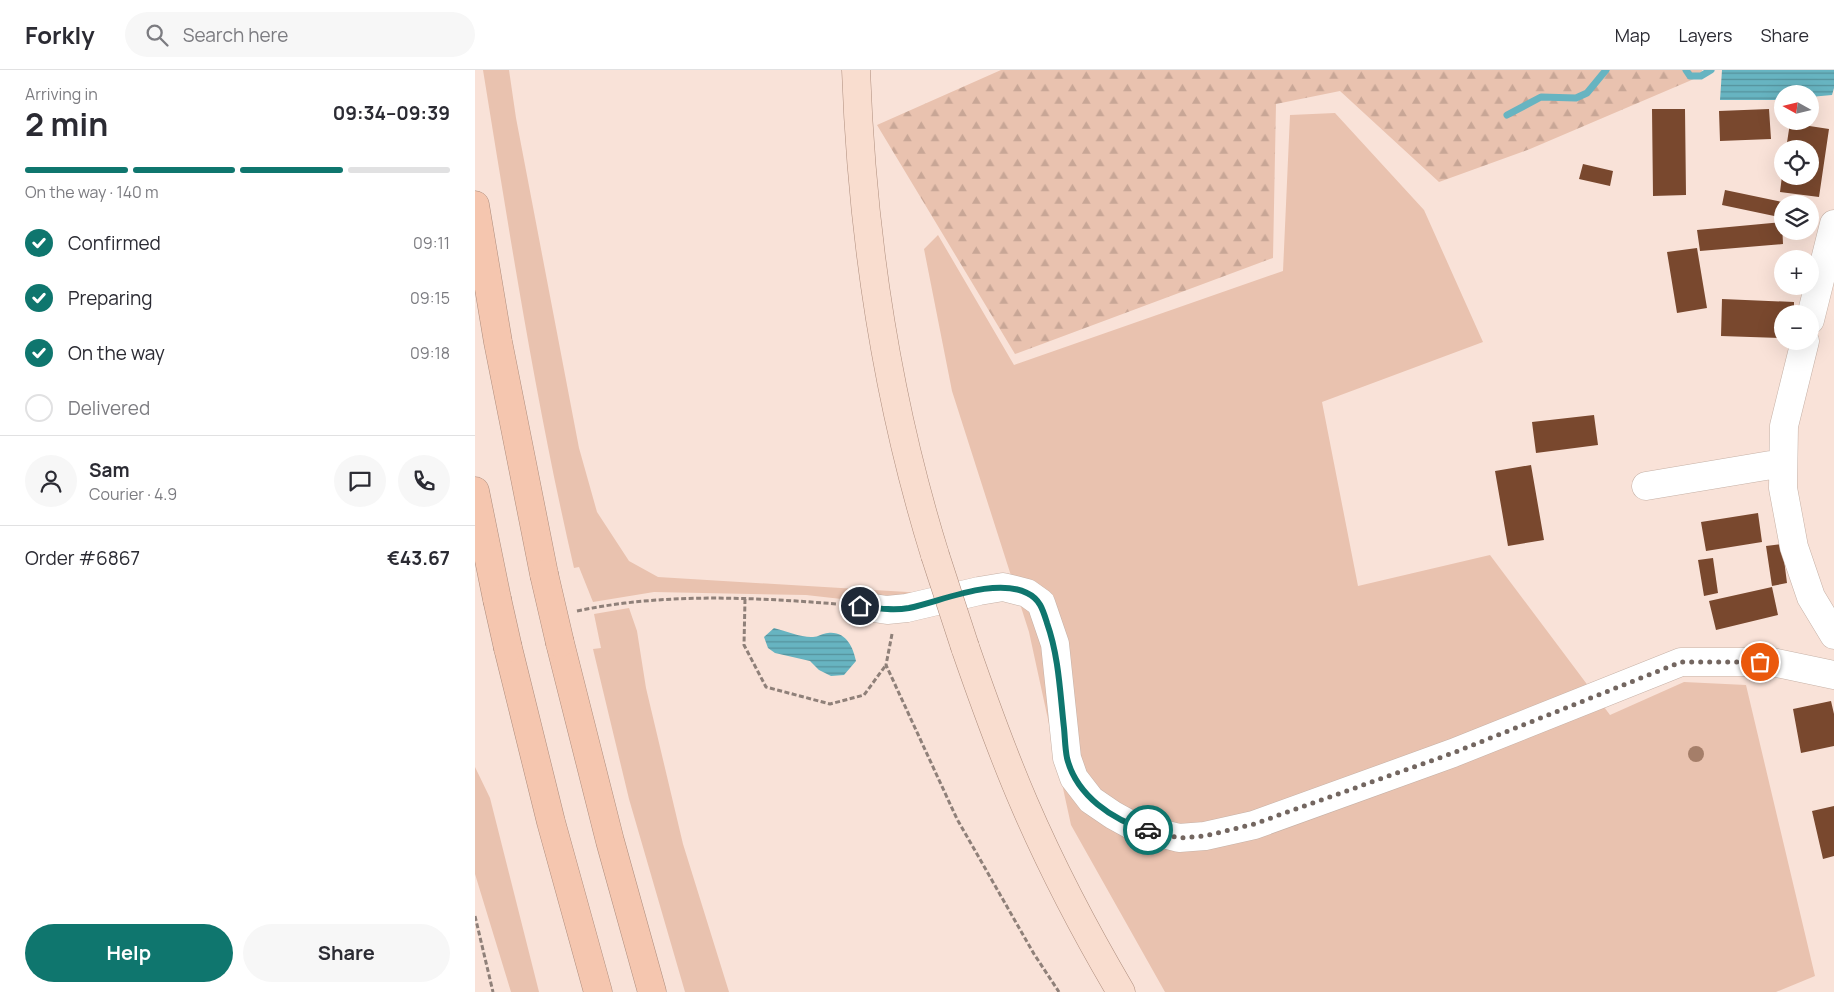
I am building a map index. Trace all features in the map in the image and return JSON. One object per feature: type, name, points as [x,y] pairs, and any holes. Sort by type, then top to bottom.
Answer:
[{"type":"highway","points":[[475,205],[498,342],[544,574],[610,841],[652,992]]},
{"type":"highway","points":[[475,491],[508,648],[551,822],[598,992]]},
{"type":"main road","points":[[856,70],[859,145],[876,302],[915,492],[965,647],[1024,803],[1089,937],[1121,992]]},
{"type":"street","points":[[1814,305],[1834,224]]},
{"type":"street","points":[[1803,350],[1784,426],[1783,488],[1793,547],[1811,597],[1834,635]]},
{"type":"street","points":[[1646,486],[1783,463]]},
{"type":"street","points":[[860,606],[887,610],[907,608],[1003,587],[1027,593],[1041,603],[1055,644],[1067,758],[1074,778],[1091,800],[1113,815],[1133,826],[1179,838],[1205,836],[1263,821],[1453,753],[1681,662],[1772,662],[1834,675]]},
{"type":"path","points":[[745,599],[744,645],[765,687],[830,704],[864,695],[886,665],[897,609]]},
{"type":"path","points":[[570,612],[608,604],[667,600],[774,599],[860,606]]},
{"type":"path","points":[[886,665],[957,818],[1034,954],[1059,992]]},
{"type":"path","points":[[475,916],[493,992]]},
{"type":"green space","points":[[483,70],[509,70],[516,118],[579,448],[597,512],[629,561],[658,577],[924,593],[868,602],[806,595],[654,592],[593,602],[579,567],[574,568],[560,506],[524,320]]},
{"type":"green space","points":[[1001,70],[1702,70],[1701,76],[1530,149],[1439,182],[1340,91],[1276,104],[1273,258],[1015,354],[877,125]]},
{"type":"green space","points":[[1335,113],[1424,210],[1483,342],[1322,402],[1358,586],[1490,555],[1610,715],[1684,682],[1746,685],[1815,976],[1776,992],[1165,992],[1071,825],[1029,632],[952,391],[924,249],[938,235],[1014,365],[1283,271],[1290,115]]},
{"type":"green space","points":[[629,608],[637,631],[646,688],[683,844],[729,992],[685,992],[629,799],[593,649],[601,648],[594,614]]},
{"type":"green space","points":[[475,767],[490,798],[539,992],[511,992],[475,874]]},
{"type":"water","points":[[1722,70],[1834,70],[1832,95],[1819,96],[1819,85],[1774,85],[1774,100],[1720,100]]},
{"type":"water","points":[[774,628],[809,637],[828,633],[840,635],[851,645],[856,661],[844,675],[831,676],[819,670],[810,661],[775,653],[768,648],[764,637]]},
{"type":"building","points":[[1652,109],[1685,109],[1686,195],[1653,196]]},
{"type":"building","points":[[1769,109],[1771,139],[1720,141],[1719,111]]},
{"type":"building","points":[[1819,127],[1829,129],[1819,197],[1819,195],[1780,192],[1781,185],[1819,185],[1819,140],[1787,140],[1789,130],[1819,130]]},
{"type":"building","points":[[1583,164],[1613,171],[1610,186],[1579,179]]},
{"type":"building","points":[[1725,190],[1774,200],[1774,216],[1722,205]]},
{"type":"building","points":[[1774,223],[1774,240],[1783,240],[1783,244],[1700,251],[1697,230]]},
{"type":"building","points":[[1697,248],[1707,308],[1677,313],[1667,252]]},
{"type":"building","points":[[1722,299],[1794,302],[1794,305],[1774,305],[1774,338],[1721,336]]},
{"type":"building","points":[[1594,415],[1598,445],[1536,453],[1532,422]]},
{"type":"building","points":[[1531,465],[1544,540],[1508,546],[1495,471]]},
{"type":"building","points":[[1758,513],[1762,542],[1706,551],[1701,522]]},
{"type":"building","points":[[1782,544],[1787,583],[1772,586],[1766,546]]},
{"type":"building","points":[[1713,558],[1718,593],[1704,596],[1698,560]]},
{"type":"building","points":[[1772,587],[1778,615],[1716,630],[1709,601]]},
{"type":"building","points":[[1831,701],[1834,714],[1834,746],[1801,753],[1793,709]]},
{"type":"building","points":[[1834,806],[1834,856],[1823,859],[1812,811]]},
{"type":"waterway","points":[[1507,115],[1541,97],[1576,98],[1587,93],[1606,70]]},
{"type":"waterway","points":[[1686,70],[1690,76],[1701,76],[1711,70]]},
{"type":"way so far","points":[[1148,830],[1179,838],[1205,836],[1254,824],[1453,753],[1681,662],[1760,662]]},
{"type":"route","points":[[860,606],[887,610],[907,608],[1003,587],[1027,593],[1041,603],[1055,644],[1067,758],[1074,778],[1091,800],[1133,826],[1148,830]]}]
